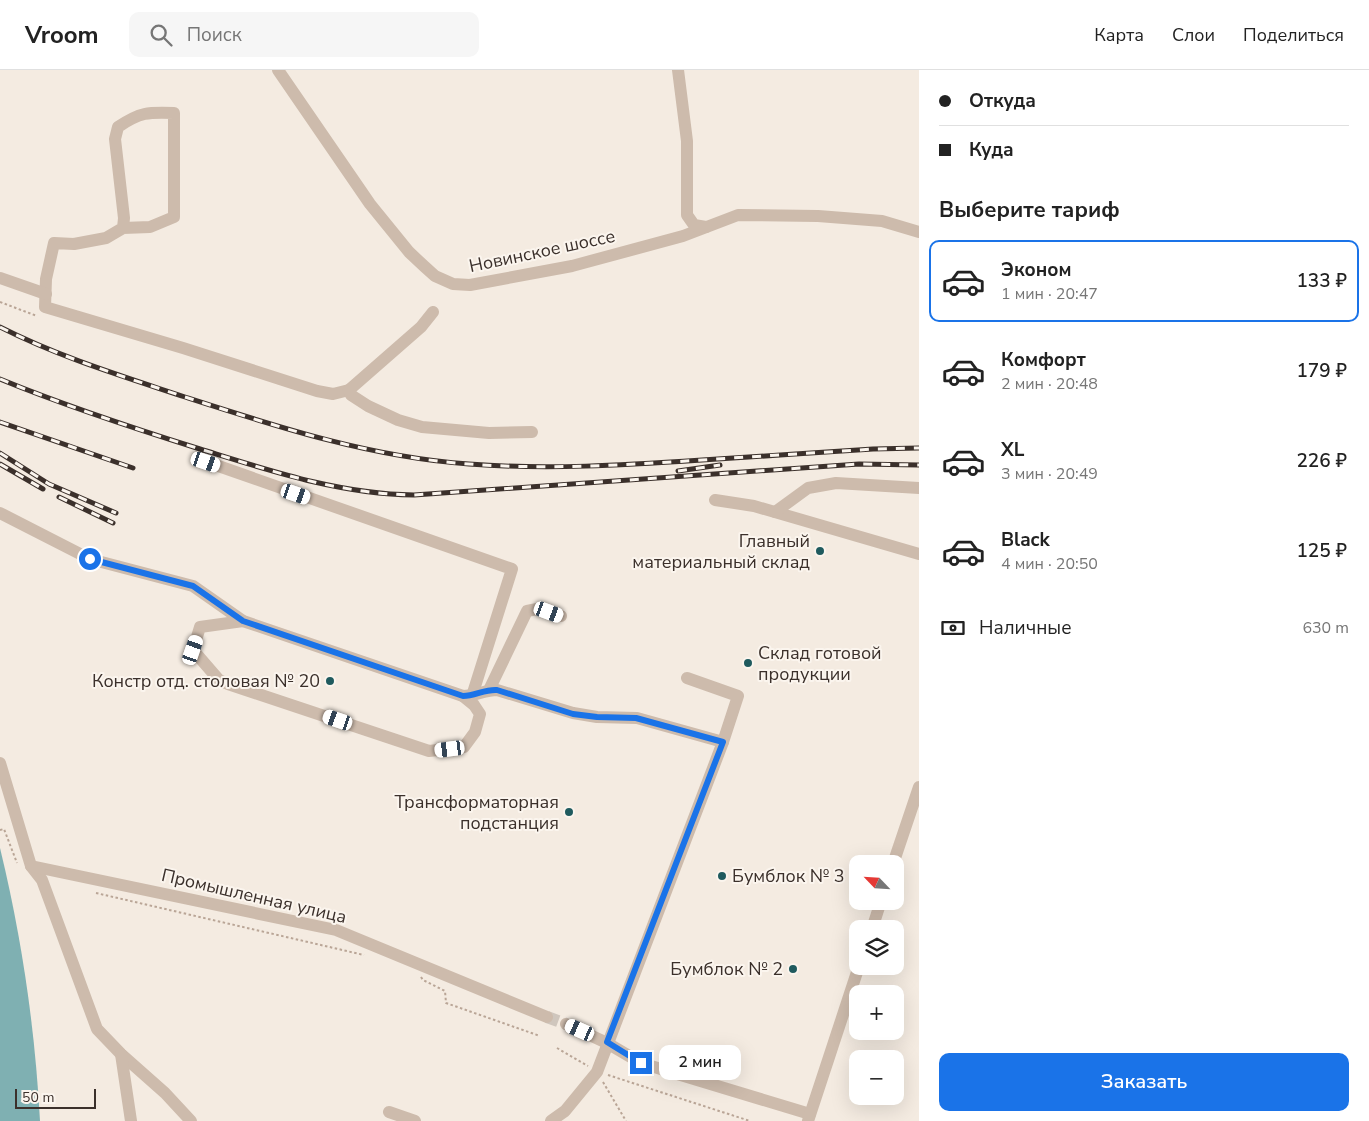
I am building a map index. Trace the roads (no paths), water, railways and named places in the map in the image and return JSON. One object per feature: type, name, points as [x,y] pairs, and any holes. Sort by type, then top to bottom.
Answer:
[{"type":"street","name":"Новинское шоссе","points":[[278,70],[375,211],[409,252],[425,267],[436,276],[453,284],[470,285],[572,266],[683,236],[738,215],[818,216],[882,221],[919,232]]},
{"type":"street","points":[[678,70],[687,141],[687,214],[694,224],[706,227]]},
{"type":"street","points":[[124,228],[115,139],[118,127],[130,119],[148,112],[174,113],[174,217],[150,228],[124,228],[106,238],[74,244],[54,244],[46,279],[45,307],[183,348],[317,391],[333,394],[349,390],[421,327],[433,312]]},
{"type":"street","points":[[0,278],[46,294]]},
{"type":"street","points":[[349,390],[351,396],[368,406],[398,420],[422,427],[489,433],[532,432]]},
{"type":"street","points":[[206,462],[512,569],[468,696]]},
{"type":"street","points":[[775,512],[808,488],[836,483],[919,488]]},
{"type":"street","points":[[715,500],[754,506],[919,554]]},
{"type":"street","points":[[0,513],[90,559],[193,586],[243,621],[468,696],[489,690],[497,690],[573,714],[636,718],[723,742]]},
{"type":"street","points":[[489,690],[527,611],[537,609],[561,616]]},
{"type":"street","points":[[243,621],[200,627],[193,650],[219,680],[429,751],[464,747],[475,732],[480,714],[468,696]]},
{"type":"street","points":[[552,1121],[565,1111],[597,1072],[723,742],[738,696],[686,678]]},
{"type":"street","points":[[0,763],[25,868],[42,880],[97,1028],[121,1054],[164,1093],[191,1121]]},
{"type":"street","points":[[896,855],[919,787]]},
{"type":"street","name":"Промышленная улица","points":[[25,868],[336,930],[546,1017]]},
{"type":"street","points":[[566,1024],[607,1042],[641,1063],[809,1117],[856,975]]},
{"type":"street","points":[[121,1054],[131,1121]]},
{"type":"street","points":[[389,1112],[415,1121]]},
{"type":"water","points":[[0,848],[15,916],[31,1018],[40,1121],[0,1121]]},
{"type":"tunnel","points":[[547,1017],[566,1024]]},
{"type":"railway","points":[[0,327],[45,348],[91,365],[290,430],[360,448],[432,460],[498,466],[586,466],[919,448]]},
{"type":"railway","points":[[0,379],[100,416],[253,465],[332,486],[386,494],[414,495],[859,464],[919,465]]},
{"type":"railway","points":[[0,422],[133,468]]},
{"type":"railway","points":[[0,453],[49,484],[116,513]]},
{"type":"railway","points":[[0,464],[43,489]]},
{"type":"railway","points":[[678,471],[720,465]]},
{"type":"railway","points":[[59,497],[113,523]]},
{"type":"place","name":"Главный материальный склад","points":[[820,551]]},
{"type":"place","name":"Склад готовой продукции","points":[[748,663]]},
{"type":"place","name":"Констр отд. столовая № 20","points":[[330,681]]},
{"type":"place","name":"Трансформаторная подстанция","points":[[569,812]]},
{"type":"place","name":"Бумблок № 3","points":[[722,876]]},
{"type":"place","name":"Бумблок № 2","points":[[793,969]]}]
